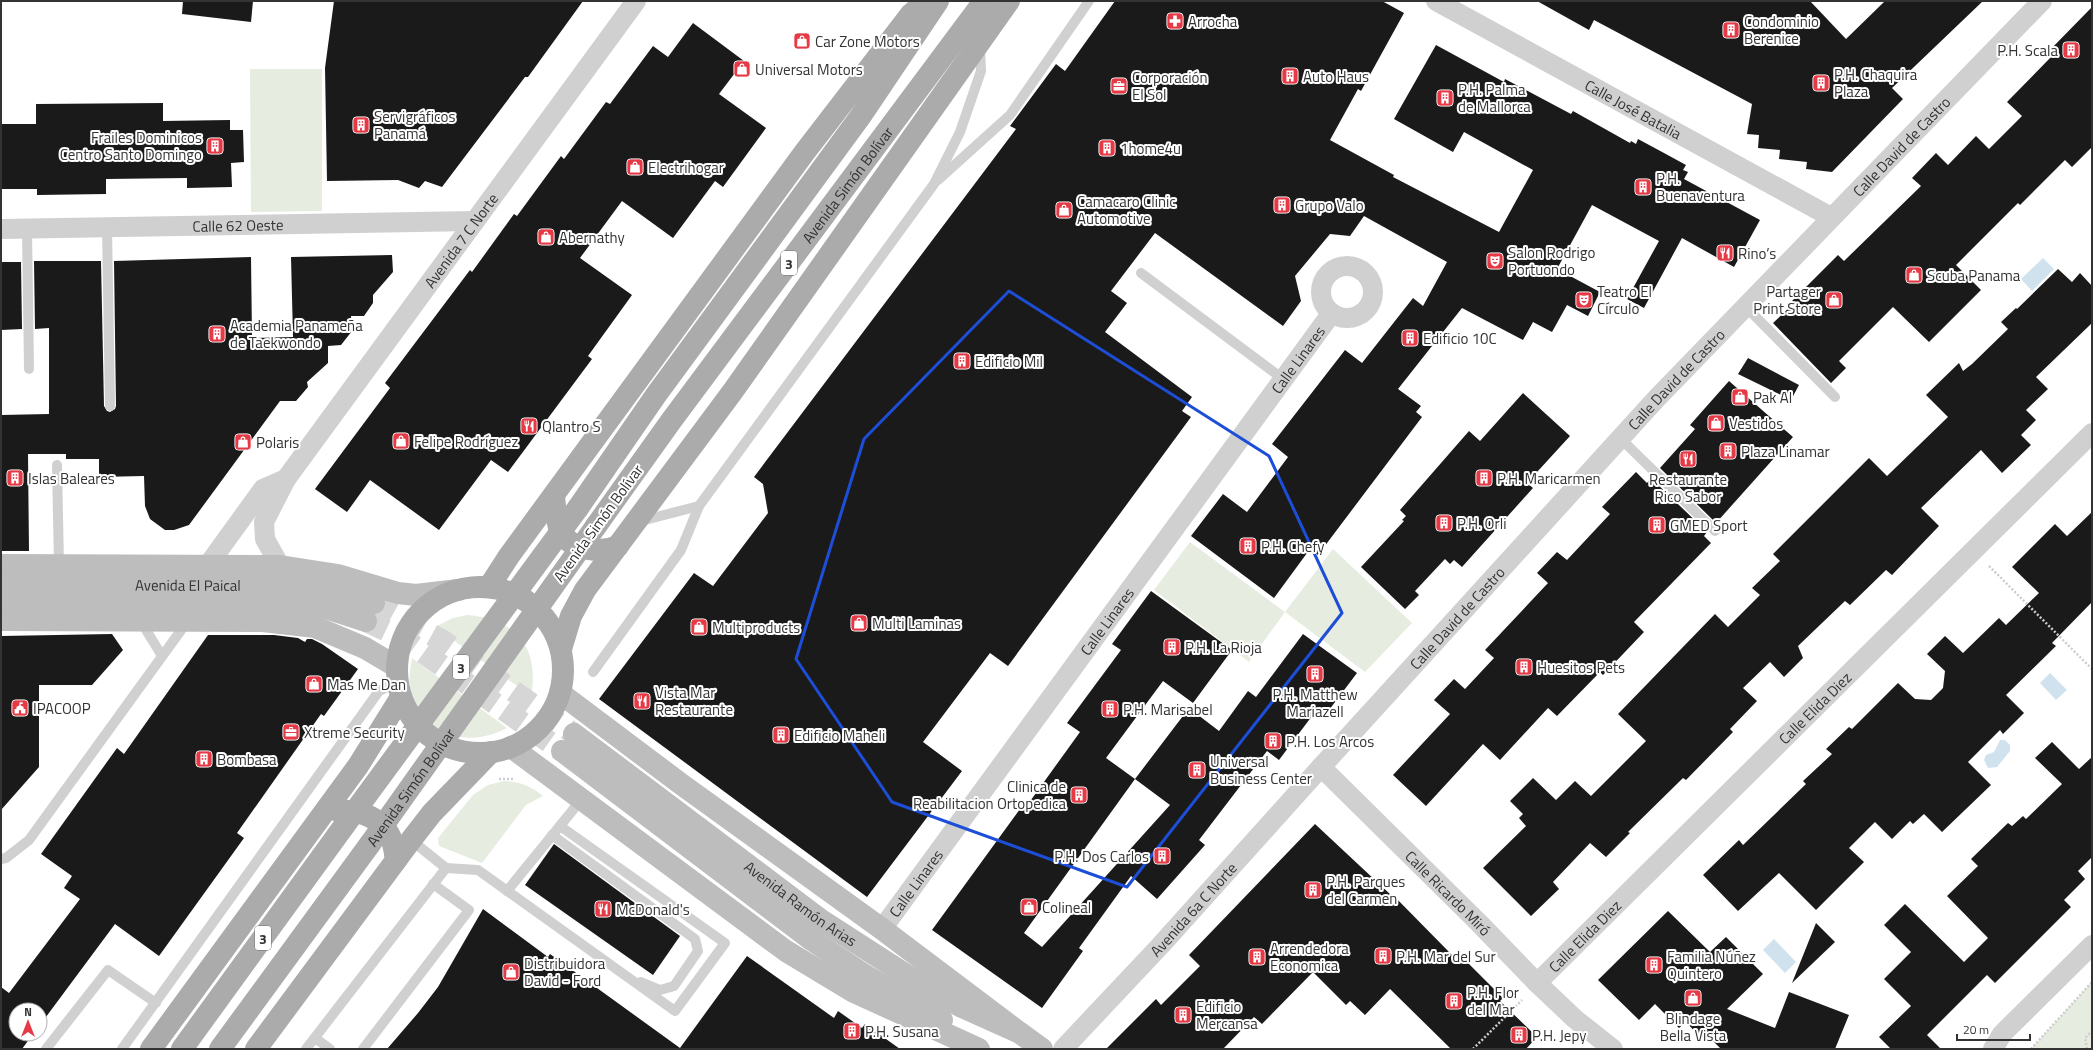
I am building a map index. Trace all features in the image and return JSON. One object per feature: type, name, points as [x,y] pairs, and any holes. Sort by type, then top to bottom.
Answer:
[{"type":"main road","points":[[489,587],[508,556],[554,496],[804,153],[911,14],[927,1]]},
{"type":"main road","name":"Avenida Simón Bolívar","points":[[182,1049],[578,508],[661,389],[860,117],[938,1]]},
{"type":"main road","name":"Avenida Simón Bolívar","points":[[220,1049],[370,844],[680,408],[984,1]]},
{"type":"main road","points":[[561,649],[571,616],[585,590],[733,391],[1008,1]]},
{"type":"main road","points":[[554,496],[560,531],[569,540],[582,548],[598,550],[610,550],[618,546]]},
{"type":"main road","points":[[1,565],[59,566],[208,564],[280,566],[338,575],[398,593],[416,595],[468,588],[489,587],[513,594],[534,607],[551,626],[561,649],[564,671],[560,693],[550,716],[533,734],[501,750],[462,781],[411,840],[256,1049]]},
{"type":"main road","name":"Avenida El Paical","points":[[1,584],[281,585],[370,612],[281,603],[1,604]]},
{"type":"main road","points":[[151,1049],[358,766],[398,682],[403,638],[415,619],[431,603],[458,590]]},
{"type":"main road","points":[[1,620],[140,619],[263,621],[315,627],[365,648],[398,682],[408,712],[418,725],[443,744],[458,750],[474,753],[501,750],[581,800],[786,951],[854,992],[980,1049]]},
{"type":"main road","points":[[560,693],[681,784],[882,929],[1020,1033]]},
{"type":"main road","name":"Avenida Ramón Arias","points":[[980,1049],[956,1028],[863,974],[809,938],[568,742],[821,920],[925,987],[962,1008],[1020,1033],[1042,1049]]},
{"type":"main road","points":[[323,813],[350,810],[368,815],[386,828],[392,841],[396,860]]},
{"type":"street","name":"Avenida 7 C Norte","points":[[280,566],[265,539],[264,522],[286,479],[636,1]]},
{"type":"street","name":"Calle José Batalia","points":[[1436,1],[1831,217]]},
{"type":"street","name":"Calle David de Castro","points":[[1321,766],[1620,438],[1745,306],[2042,1]]},
{"type":"street","name":"Calle 62 Oeste","points":[[1,229],[475,221]]},
{"type":"street","name":"Calle Linares","points":[[882,929],[1331,314]]},
{"type":"street","name":"Calle Elida Diez","points":[[1537,983],[2092,433]]},
{"type":"street","points":[[208,564],[263,489],[286,479]]},
{"type":"street","name":"Calle Ricardo Miró","points":[[1321,766],[1480,923],[1537,983],[1575,1019],[1613,1049]]},
{"type":"street","name":"Avenida 6a C Norte","points":[[1063,1049],[1160,946],[1321,766]]},
{"type":"street","points":[[1993,1049],[2002,1034],[2092,945]]},
{"type":"lane","points":[[934,184],[1010,115],[1089,1]]},
{"type":"lane","points":[[593,672],[681,550],[699,506],[934,184],[960,132],[981,71],[980,40]]},
{"type":"lane","points":[[107,228],[110,406]]},
{"type":"lane","points":[[28,229],[29,369]]},
{"type":"lane","points":[[1141,273],[1284,379]]},
{"type":"lane","points":[[1745,306],[1835,398]]},
{"type":"lane","points":[[1620,438],[1715,531]]},
{"type":"lane","points":[[57,464],[59,566]]},
{"type":"lane","points":[[637,522],[699,506]]},
{"type":"lane","points":[[140,619],[162,656]]},
{"type":"lane","points":[[1,860],[6,858],[29,840],[189,620]]},
{"type":"lane","points":[[122,1049],[379,691],[398,682]]},
{"type":"lane","points":[[507,891],[581,800]]},
{"type":"lane","points":[[411,840],[446,868],[478,870],[675,1011],[725,943],[560,826]]},
{"type":"lane","points":[[552,835],[695,939],[698,951],[674,986],[660,990],[629,978]]},
{"type":"lane","points":[[306,1049],[446,868]]},
{"type":"lane","points":[[363,1049],[469,910],[434,884]]},
{"type":"lane","points":[[46,1049],[108,970],[156,1003]]},
{"type":"lane","points":[[314,1038],[330,1049]]},
{"type":"path","points":[[1974,551],[2092,669]]},
{"type":"path","points":[[2030,1049],[2092,982]]},
{"type":"path","points":[[1473,1049],[1524,998]]},
{"type":"path","points":[[2087,1049],[2085,1038],[2092,1031]]},
{"type":"highlighted area","points":[[1009,291],[1269,456],[1342,613],[1127,887],[892,802],[796,659],[864,439]]},
{"type":"shaded area","points":[[250,69],[322,69],[322,211],[251,212]]},
{"type":"shaded area","points":[[1190,542],[1285,612],[1249,662],[1154,590]]},
{"type":"shaded area","points":[[1333,549],[1412,623],[1365,672],[1285,612]]},
{"type":"shaded area","points":[[468,615],[485,618],[499,623],[511,630],[521,639],[528,650],[532,664],[533,679],[531,696],[435,627],[453,618]]},
{"type":"shaded area","points":[[412,658],[507,728],[492,734],[463,738],[449,735],[437,729],[426,720],[417,708],[411,692],[409,680]]},
{"type":"shaded area","points":[[504,781],[525,785],[543,796],[526,805],[482,863],[439,846],[438,838],[473,795],[488,785]]},
{"type":"shaded area","points":[[2092,982],[2092,1049],[2031,1049]]},
{"type":"water","points":[[2043,258],[2054,269],[2032,291],[2021,279]]},
{"type":"water","points":[[2050,673],[2067,690],[2056,700],[2040,683]]},
{"type":"water","points":[[2000,740],[2005,740],[2010,745],[2010,751],[1997,767],[1988,768],[1984,760],[1986,755],[1994,752]]},
{"type":"water","points":[[1774,939],[1796,962],[1785,973],[1763,950]]},
{"type":"building","points":[[183,1],[253,1],[251,22],[182,14]]},
{"type":"building","points":[[334,1],[583,1],[528,77],[525,77],[442,187],[425,181],[419,188],[398,180],[327,181],[325,68]]},
{"type":"building","points":[[1115,1],[1382,1],[1404,13],[1361,91],[1358,89],[1330,140],[1394,175],[1393,177],[1499,232],[1533,170],[1464,132],[1453,152],[1394,119],[1436,45],[1504,82],[1505,79],[1571,114],[1573,111],[1630,143],[1631,141],[1636,144],[1638,139],[1664,153],[1686,165],[1683,170],[1688,172],[1684,179],[1760,220],[1734,267],[1682,238],[1644,308],[1627,299],[1659,241],[1592,205],[1557,269],[1600,292],[1588,316],[1567,305],[1552,332],[1533,322],[1523,340],[1462,308],[1398,389],[1421,406],[1416,412],[1422,417],[1318,555],[1310,549],[1274,598],[1191,536],[1223,494],[1247,512],[1288,457],[1272,444],[1345,350],[1362,363],[1413,298],[1423,306],[1447,262],[1364,216],[1350,236],[1330,234],[1295,276],[1301,301],[1283,326],[1155,233],[1111,291],[1127,303],[1105,332],[1192,397],[1182,411],[1191,417],[1008,666],[990,653],[923,742],[962,771],[867,897],[599,699],[694,573],[713,586],[768,513],[763,484],[754,477],[1016,129],[1010,126],[1056,64],[1065,71]]},
{"type":"building","points":[[1537,1],[1810,1],[1846,39],[1885,1],[1983,1],[1892,88],[1903,99],[1832,172],[1806,169],[1807,162],[1779,159],[1780,150],[1758,148],[1759,135],[1747,134],[1752,104],[1594,20],[1589,30]]},
{"type":"building","points":[[2092,7],[2092,147],[2072,167],[2065,160],[2020,205],[2018,203],[1956,265],[1981,290],[1929,342],[1893,307],[1839,361],[1846,368],[1831,383],[1773,323],[1790,307],[1788,305],[1838,255],[1844,261],[1921,186],[1912,178],[1936,153],[1948,165],[1976,136],[1989,149],[2022,116],[2007,102],[2051,57],[2047,53]]},
{"type":"building","points":[[693,23],[744,61],[719,94],[766,128],[723,187],[715,181],[673,238],[622,201],[580,258],[632,295],[588,356],[592,359],[508,472],[491,460],[439,530],[370,480],[347,512],[315,489],[390,388],[385,383],[470,270],[472,272],[514,214],[517,216],[561,156],[564,159],[606,102],[610,104],[653,46],[668,57]]},
{"type":"building","points":[[163,103],[163,121],[230,120],[230,130],[243,130],[244,162],[231,163],[232,187],[187,188],[187,178],[106,179],[106,194],[37,195],[37,189],[1,189],[1,124],[36,124],[36,104]]},
{"type":"building","points":[[392,255],[393,272],[373,295],[373,303],[364,316],[351,316],[352,331],[341,345],[328,346],[328,363],[307,382],[308,387],[296,401],[280,401],[189,525],[174,530],[165,530],[150,519],[145,506],[144,476],[99,477],[99,459],[66,459],[66,454],[28,454],[29,551],[1,551],[1,415],[49,414],[49,328],[35,329],[34,261],[101,261],[104,406],[107,411],[110,412],[115,409],[116,406],[114,261],[251,257],[252,338],[293,337],[291,257]]},
{"type":"building","points":[[1,262],[21,262],[22,329],[1,330]]},
{"type":"building","points":[[2058,269],[2072,282],[2080,273],[2092,286],[2092,323],[2036,377],[2048,389],[2026,410],[2036,420],[2021,435],[2031,445],[2002,473],[1981,450],[1921,508],[1939,526],[1892,575],[1886,570],[1850,605],[1845,601],[1798,646],[1803,658],[1784,677],[1770,662],[1743,688],[1757,701],[1730,729],[1733,732],[1686,780],[1683,778],[1628,832],[1630,833],[1606,857],[1590,843],[1553,882],[1559,889],[1531,916],[1483,868],[1526,826],[1519,818],[1523,814],[1510,801],[1533,778],[1556,800],[1575,781],[1591,796],[1646,741],[1618,714],[1715,614],[1728,627],[1760,595],[1752,588],[1780,561],[1773,554],[1869,458],[1887,476],[1948,417],[1926,395],[1959,363],[1963,371],[1972,364],[2008,329],[2001,322],[2016,308],[2017,309]]},
{"type":"building","points":[[1748,358],[1799,385],[1791,400],[1738,374]]},
{"type":"building","name":"Plaza Linamar","points":[[1729,381],[1793,437],[1716,523],[1660,468],[1695,429],[1690,425]]},
{"type":"building","points":[[1523,393],[1570,436],[1527,483],[1533,488],[1462,567],[1454,560],[1450,564],[1445,559],[1415,591],[1419,595],[1405,609],[1361,567],[1404,521],[1402,520],[1406,516],[1400,510],[1469,431],[1480,441]]},
{"type":"building","points":[[1636,472],[1647,483],[1651,478],[1707,532],[1704,536],[1711,543],[1634,622],[1644,632],[1603,675],[1600,672],[1557,716],[1548,708],[1500,760],[1483,744],[1426,806],[1393,775],[1450,714],[1434,700],[1454,679],[1465,689],[1494,658],[1485,650],[1548,583],[1537,573],[1557,552],[1567,560],[1610,514],[1602,507]]},
{"type":"building","points":[[2092,512],[2092,602],[2052,643],[2056,646],[2006,695],[2024,713],[2003,734],[2000,730],[1968,762],[1991,785],[1942,832],[1924,814],[1913,824],[1910,821],[1892,839],[1875,822],[1849,848],[1864,862],[1816,910],[1779,873],[1738,911],[1703,875],[1739,840],[1743,845],[1806,784],[1803,781],[1832,754],[1826,749],[1849,727],[1852,729],[1898,683],[1915,699],[1931,700],[1943,688],[1945,671],[1927,654],[1945,636],[1963,653],[1999,618],[2006,625],[2039,593],[2012,567],[2055,524],[2067,536]]},
{"type":"building","points":[[1151,591],[1232,650],[1193,703],[1163,681],[1106,758],[1135,779],[1189,708],[1219,731],[1248,691],[1256,697],[1303,634],[1357,673],[1326,714],[1318,708],[1279,760],[1267,751],[1199,840],[1205,845],[1157,899],[1131,876],[1079,948],[1083,951],[1042,1008],[932,930],[1020,809],[1023,811],[1080,732],[1067,723],[1121,650],[1112,644]],"holes":[[[1135,779],[1170,805],[1042,947],[1024,933]]]},
{"type":"building","name":"IPACOOP","points":[[112,634],[123,650],[92,685],[39,685],[39,767],[1,810],[1,636]]},
{"type":"building","points":[[208,635],[274,635],[298,638],[305,642],[307,639],[312,639],[322,644],[358,669],[324,716],[321,714],[237,833],[244,838],[159,956],[115,924],[48,1014],[48,1002],[8,1002],[8,1042],[27,1042],[22,1049],[1,1049],[1,987],[9,993],[80,899],[64,888],[72,876],[41,854],[117,748],[124,754]]},
{"type":"building","points":[[2052,742],[2079,769],[2092,757],[2092,857],[2078,871],[2085,879],[2064,900],[2071,907],[1995,983],[1987,975],[1927,1035],[1941,1049],[1891,1049],[1879,1037],[1911,1006],[1884,979],[1911,952],[1884,925],[1905,904],[1964,962],[1988,938],[1947,896],[1978,866],[1971,859],[2008,823],[2012,826],[2023,816],[2026,819],[2062,784],[2035,758]]},
{"type":"building","points":[[1315,824],[1391,895],[1392,894],[1453,956],[1457,952],[1503,998],[1500,1001],[1537,1037],[1526,1049],[1451,1049],[1390,989],[1365,1015],[1350,1001],[1346,1005],[1313,972],[1262,1024],[1254,1017],[1223,1049],[1106,1049],[1156,999],[1161,1005],[1200,966],[1189,955]]},
{"type":"building","name":"McDonald's","points":[[554,844],[680,936],[653,975],[525,885]]},
{"type":"building","name":"Distribuidora David - Ford","points":[[483,909],[548,957],[550,954],[680,1048],[747,956],[834,1018],[838,1011],[862,1028],[865,1024],[900,1049],[387,1049],[438,987]]},
{"type":"building","points":[[1668,911],[1710,952],[1726,937],[1763,974],[1727,1009],[1775,1028],[1789,992],[1849,1015],[1835,1049],[1721,1049],[1704,1032],[1699,1036],[1686,1022],[1679,1028],[1655,1004],[1639,1020],[1598,980]]},
{"type":"building","points":[[1816,923],[1835,942],[1792,983]]},
{"type":"tunnel","points":[[374,603],[443,641],[574,734]]},
{"type":"tunnel","points":[[366,621],[404,639],[562,751]]},
{"type":"place","name":"Arrocha","points":[[1175,21]]},
{"type":"place","name":"Condominio Berenice","points":[[1731,30]]},
{"type":"place","name":"Car Zone Motors","points":[[802,41]]},
{"type":"place","name":"P.H. Scala","points":[[2071,50]]},
{"type":"place","name":"Universal Motors","points":[[742,69]]},
{"type":"place","name":"Auto Haus","points":[[1290,76]]},
{"type":"place","name":"P.H. Chaquira Plaza","points":[[1821,83]]},
{"type":"place","name":"Corporación El Sol","points":[[1119,86]]},
{"type":"place","name":"P.H. Palma de Mallorca","points":[[1445,98]]},
{"type":"place","name":"Servigráficos Panamá","points":[[361,125]]},
{"type":"place","name":"Frailes Dominicos Centro Santo Domingo","points":[[215,146]]},
{"type":"place","name":"1home4u","points":[[1107,148]]},
{"type":"place","name":"Electrihogar","points":[[635,167]]},
{"type":"place","name":"P.H. Buenaventura","points":[[1643,187]]},
{"type":"place","name":"Grupo Valo","points":[[1282,205]]},
{"type":"place","name":"Camacaro Clinic Automotive","points":[[1064,210]]},
{"type":"place","name":"Abernathy","points":[[546,237]]},
{"type":"place","name":"Rino’s","points":[[1725,253]]},
{"type":"place","name":"Salon Rodrigo Portuondo","points":[[1495,261]]},
{"type":"place","name":"Scuba Panama","points":[[1914,275]]},
{"type":"place","name":"Teatro El Círculo","points":[[1584,300]]},
{"type":"place","name":"Partager Print Store","points":[[1834,300]]},
{"type":"place","name":"Academia Panameña de Taekwondo","points":[[217,334]]},
{"type":"place","name":"Edificio 10C","points":[[1410,338]]},
{"type":"place","name":"Edificio Mil","points":[[962,361]]},
{"type":"place","name":"Pak Al","points":[[1740,397]]},
{"type":"place","name":"Vestidos","points":[[1716,423]]},
{"type":"place","name":"Qlantro S","points":[[529,426]]},
{"type":"place","name":"Felipe Rodríguez","points":[[401,441]]},
{"type":"place","name":"Polaris","points":[[243,442]]},
{"type":"place","name":"Plaza Linamar","points":[[1728,451]]},
{"type":"place","name":"Restaurante Rico Sabor","points":[[1688,459]]},
{"type":"place","name":"Islas Baleares","points":[[15,478]]},
{"type":"place","name":"P.H. Maricarmen","points":[[1484,478]]},
{"type":"place","name":"P.H. Orli","points":[[1444,523]]},
{"type":"place","name":"GMED Sport","points":[[1657,525]]},
{"type":"place","name":"P.H. Chefy","points":[[1248,546]]},
{"type":"place","name":"Multi Laminas","points":[[859,623]]},
{"type":"place","name":"Multiproducts","points":[[699,627]]},
{"type":"place","name":"P.H. La Rioja","points":[[1172,647]]},
{"type":"place","name":"Huesitos Pets","points":[[1524,667]]},
{"type":"place","name":"P.H. Matthew Mariazell","points":[[1315,674]]},
{"type":"place","name":"Mas Me Dan","points":[[314,684]]},
{"type":"place","name":"Vista Mar Restaurante","points":[[642,701]]},
{"type":"place","name":"IPACOOP","points":[[20,708]]},
{"type":"place","name":"P.H. Marisabel","points":[[1110,709]]},
{"type":"place","name":"Xtreme Security","points":[[291,732]]},
{"type":"place","name":"Edificio Maheli","points":[[781,735]]},
{"type":"place","name":"P.H. Los Arcos","points":[[1273,741]]},
{"type":"place","name":"Bombasa","points":[[204,759]]},
{"type":"place","name":"Universal Business Center","points":[[1197,770]]},
{"type":"place","name":"Clinica de Reabilitacion Ortopedica","points":[[1079,795]]},
{"type":"place","name":"P.H. Dos Carlos","points":[[1162,856]]},
{"type":"place","name":"P.H. Parques del Carmen","points":[[1313,890]]},
{"type":"place","name":"Colineal","points":[[1029,907]]},
{"type":"place","name":"McDonald's","points":[[603,909]]},
{"type":"place","name":"P.H. Mar del Sur","points":[[1383,956]]},
{"type":"place","name":"Arrendedora Economica","points":[[1257,957]]},
{"type":"place","name":"Familia Núñez Quintero","points":[[1654,965]]},
{"type":"place","name":"Distribuidora David - Ford","points":[[511,972]]},
{"type":"place","name":"Blindage Bella Vista","points":[[1693,998]]},
{"type":"place","name":"P.H. Flor del Mar","points":[[1454,1001]]},
{"type":"place","name":"Edificio Mercansa","points":[[1183,1015]]},
{"type":"place","name":"P.H. Susana","points":[[852,1031]]},
{"type":"place","name":"P.H. Jepy","points":[[1519,1035]]}]
